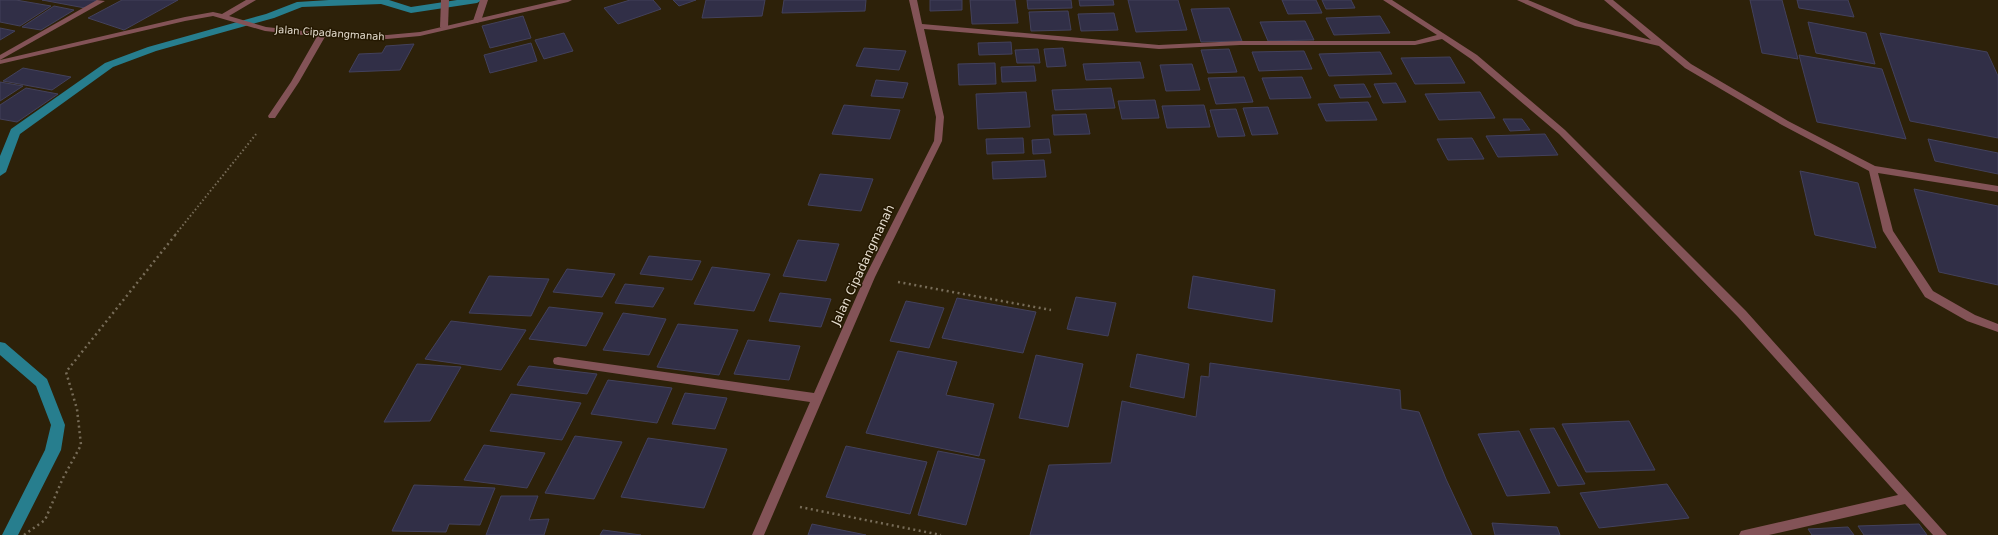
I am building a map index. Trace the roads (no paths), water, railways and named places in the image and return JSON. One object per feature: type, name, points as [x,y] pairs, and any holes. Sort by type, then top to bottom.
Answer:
[{"type":"street","points":[[222,17],[252,0]]},
{"type":"street","points":[[444,27],[445,0]]},
{"type":"street","points":[[477,21],[484,0]]},
{"type":"street","name":"Jalan Cipadangmanah","points":[[0,62],[185,19],[213,14],[265,29],[322,35],[387,37],[420,34],[444,27],[568,0]]},
{"type":"street","name":"Jalan Cipadangmanah","points":[[758,535],[816,398],[870,277],[938,141],[940,117],[913,0]]},
{"type":"street","points":[[1387,0],[1474,57],[1562,132],[1742,314],[1941,535]]},
{"type":"street","points":[[1520,0],[1578,24],[1662,44]]},
{"type":"street","points":[[1608,0],[1688,66],[1785,124],[1873,169],[1998,190]]},
{"type":"street","points":[[0,58],[101,2]]},
{"type":"street","points":[[920,26],[1159,47],[1240,43],[1415,43],[1444,36]]},
{"type":"street","points":[[272,116],[295,82],[322,35]]},
{"type":"street","points":[[1873,169],[1888,231],[1929,294],[1971,318],[1998,328]]},
{"type":"street","points":[[558,361],[816,398]]},
{"type":"street","points":[[1745,535],[1908,498]]},
{"type":"waterway","points":[[0,172],[15,132],[109,65],[152,49],[270,16],[301,4],[382,1],[411,10],[477,0]]},
{"type":"waterway","points":[[0,347],[42,383],[58,425],[53,450],[10,535]]}]
